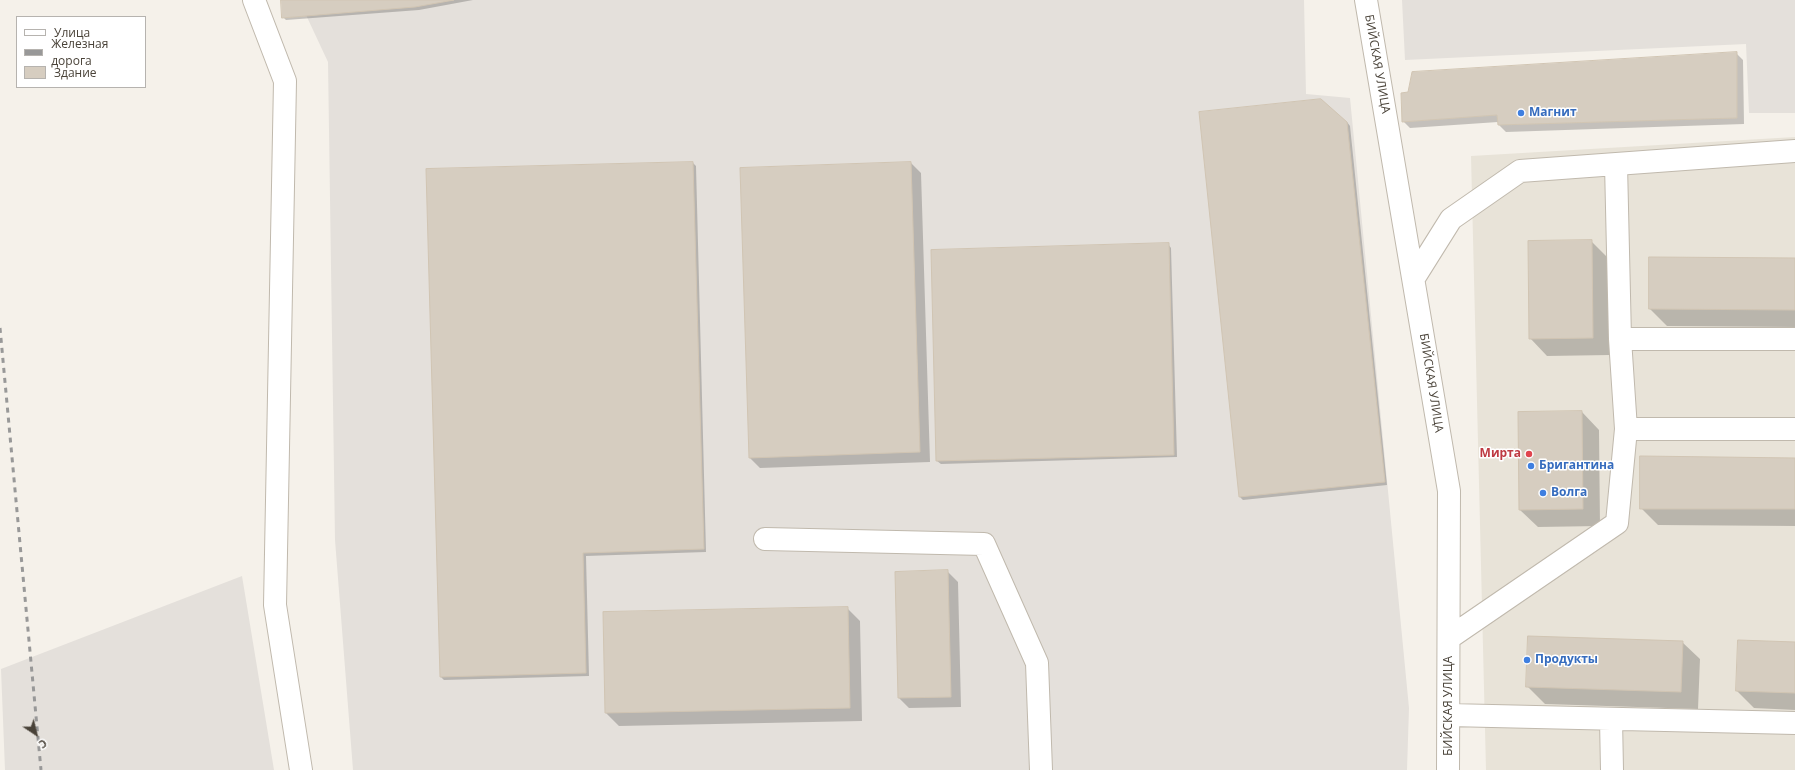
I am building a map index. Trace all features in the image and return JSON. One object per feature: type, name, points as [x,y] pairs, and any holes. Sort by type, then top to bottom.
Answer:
[{"type":"street","points":[[254,0],[284,81],[275,605],[301,770]]},
{"type":"street","name":"БИЙСКАЯ УЛИЦА","points":[[1366,0],[1449,491],[1448,770]]},
{"type":"street","points":[[1414,278],[1451,219],[1520,171],[1795,151]]},
{"type":"street","points":[[1449,638],[1616,523],[1626,429],[1620,339],[1616,164]]},
{"type":"street","points":[[1620,339],[1795,339]]},
{"type":"street","points":[[1626,429],[1795,429]]},
{"type":"street","points":[[765,539],[984,544],[1037,663],[1041,770]]},
{"type":"street","points":[[1448,715],[1795,723]]},
{"type":"street","points":[[1611,719],[1612,770]]},
{"type":"shaded area","points":[[299,0],[1304,0],[1306,94],[1350,98],[1409,708],[1407,770],[353,770],[335,540],[328,62]]},
{"type":"shaded area","points":[[1402,0],[1795,0],[1795,113],[1749,113],[1746,44],[1405,60]]},
{"type":"shaded area","points":[[1795,137],[1795,770],[1486,770],[1471,156]]},
{"type":"shaded area","points":[[242,576],[274,770],[5,770],[1,669]]},
{"type":"building","points":[[281,0],[454,0],[415,7],[282,18]]},
{"type":"building","points":[[1737,52],[1737,118],[1498,125],[1497,115],[1402,122],[1401,93],[1408,92],[1412,72]]},
{"type":"building","points":[[1321,99],[1347,122],[1385,482],[1239,497],[1199,112]]},
{"type":"building","points":[[693,162],[704,549],[583,553],[586,673],[440,677],[426,169]]},
{"type":"building","points":[[911,162],[920,452],[749,458],[740,168]]},
{"type":"building","points":[[1592,240],[1593,338],[1529,339],[1528,241]]},
{"type":"building","points":[[1169,243],[1174,455],[936,461],[931,250]]},
{"type":"building","points":[[1649,257],[1795,258],[1795,310],[1649,309]]},
{"type":"building","points":[[1582,411],[1583,509],[1519,510],[1518,412]]},
{"type":"building","points":[[1640,456],[1795,458],[1795,509],[1640,509]]},
{"type":"building","points":[[948,570],[951,697],[898,698],[895,572]]},
{"type":"building","points":[[848,607],[850,708],[605,713],[603,612]]},
{"type":"building","points":[[1528,636],[1683,641],[1681,692],[1526,687]]},
{"type":"building","points":[[1738,640],[1795,642],[1795,693],[1736,691]]},
{"type":"railway","points":[[0,328],[41,770]]},
{"type":"place","name":"Магнит","points":[[1521,113]]},
{"type":"place","name":"Мирта","points":[[1529,454]]},
{"type":"place","name":"Бригантина","points":[[1531,466]]},
{"type":"place","name":"Волга","points":[[1543,493]]},
{"type":"place","name":"Продукты","points":[[1527,660]]}]
